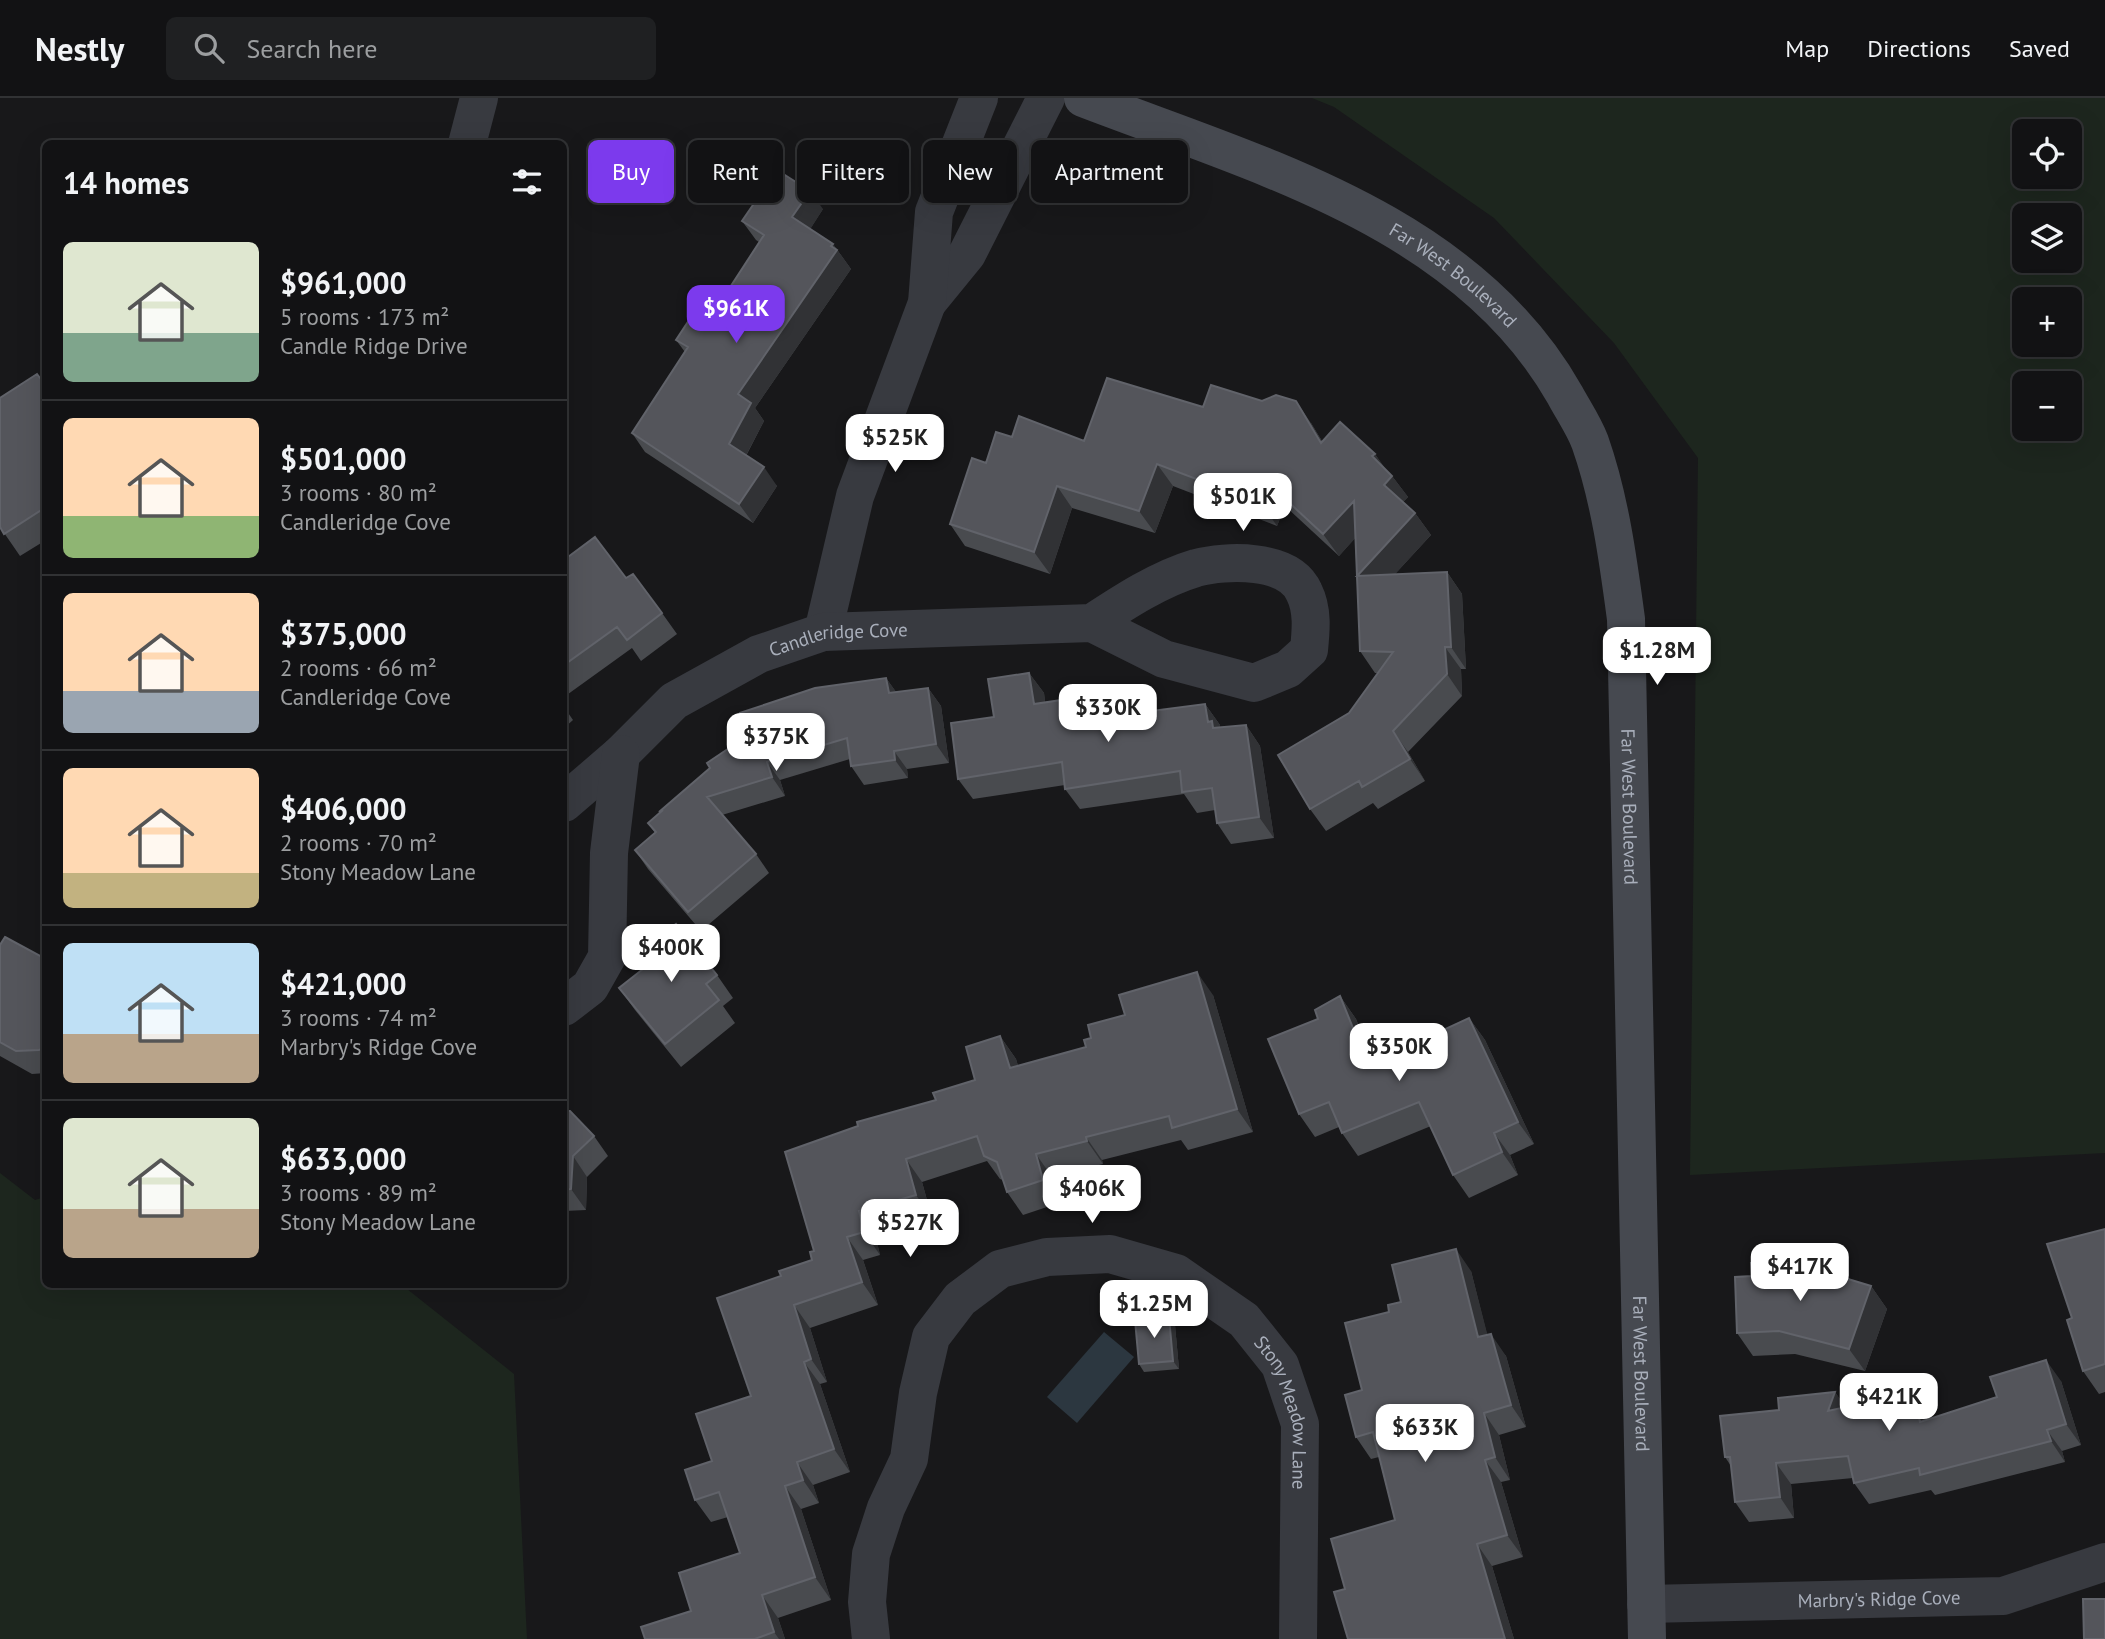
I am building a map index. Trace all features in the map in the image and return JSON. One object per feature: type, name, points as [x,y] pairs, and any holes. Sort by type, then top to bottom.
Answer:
[{"type":"street","points":[[468,140],[479,98]]},
{"type":"street","points":[[823,632],[855,496],[927,303],[933,212],[979,98]]},
{"type":"street","points":[[927,303],[967,254],[1046,98]]},
{"type":"street","name":"Far West Boulevard","points":[[1083,98],[1324,191],[1428,250],[1497,306],[1549,368],[1590,440],[1614,531],[1626,619],[1647,1621]]},
{"type":"street","name":"Candleridge Cove","points":[[567,800],[621,754],[674,701],[760,653],[823,632],[1092,623],[1164,659],[1254,682],[1288,669],[1309,649],[1312,624],[1304,590],[1280,569],[1241,562],[1196,568],[1132,596],[1092,623]]},
{"type":"street","points":[[567,1005],[590,987],[607,957],[609,853],[621,754]]},
{"type":"street","name":"Stony Meadow Lane","points":[[871,1639],[867,1602],[871,1554],[886,1508],[909,1459],[918,1393],[932,1337],[960,1299],[1000,1269],[1047,1257],[1110,1254],[1177,1273],[1244,1320],[1280,1365],[1300,1424],[1298,1639]]},
{"type":"street","name":"Marbry's Ridge Cove","points":[[1647,1621],[2003,1596],[2105,1562]]},
{"type":"shaded area","points":[[1312,98],[2105,98],[2105,1153],[1690,1175],[1698,458],[1614,343],[1494,218],[1334,107]]},
{"type":"shaded area","points":[[0,1173],[35,1200],[42,1198],[42,1288],[406,1288],[514,1374],[527,1639],[0,1639]]},
{"type":"shaded area","points":[[1104,1332],[1134,1357],[1077,1423],[1047,1397]]},
{"type":"building","points":[[783,174],[797,183],[797,203],[802,203],[792,217],[833,244],[831,246],[837,250],[738,394],[751,403],[729,444],[764,467],[739,504],[632,433],[688,347],[676,340],[699,305],[704,308],[713,294],[721,299],[725,295],[764,235],[742,221],[754,203],[783,203]]},
{"type":"building","points":[[37,374],[42,381],[42,510],[4,534],[0,527],[0,398]]},
{"type":"building","points":[[1107,378],[1203,407],[1211,385],[1262,401],[1276,395],[1296,401],[1321,443],[1340,422],[1375,454],[1372,456],[1392,476],[1384,485],[1415,513],[1357,576],[1354,501],[1323,534],[1269,484],[1262,504],[1157,464],[1139,511],[1057,486],[1034,552],[950,524],[972,458],[986,463],[996,432],[1012,437],[1019,416],[1084,441]]},
{"type":"building","points":[[595,537],[626,578],[633,574],[662,613],[627,640],[617,627],[567,663],[567,558]]},
{"type":"building","points":[[1447,572],[1451,647],[1445,647],[1447,674],[1393,731],[1410,759],[1362,787],[1359,781],[1310,809],[1278,755],[1349,713],[1393,652],[1360,651],[1357,576]]},
{"type":"building","points":[[1029,673],[1034,704],[1109,693],[1111,705],[1129,703],[1144,712],[1205,704],[1208,722],[1212,721],[1213,728],[1246,725],[1259,817],[1217,823],[1212,788],[1182,792],[1180,771],[1065,789],[1062,762],[958,779],[951,723],[994,717],[988,679]]},
{"type":"building","points":[[886,678],[889,693],[928,688],[936,744],[894,751],[895,760],[851,766],[847,738],[767,762],[772,777],[707,797],[756,854],[688,912],[635,850],[656,832],[648,823],[710,768],[707,763],[747,736],[740,713],[815,688]]},
{"type":"building","points":[[676,924],[717,975],[706,984],[719,1000],[665,1044],[619,988],[643,969],[633,958]]},
{"type":"building","points":[[5,937],[42,957],[42,1048],[39,1050],[16,1051],[0,1042],[0,945]]},
{"type":"building","points":[[1197,972],[1237,1109],[1172,1128],[1169,1116],[1086,1137],[1087,1141],[1036,1154],[1043,1180],[1007,1192],[997,1162],[984,1156],[977,1136],[906,1159],[916,1195],[859,1211],[864,1232],[847,1237],[862,1282],[794,1305],[811,1359],[804,1362],[834,1449],[797,1462],[803,1480],[785,1486],[815,1577],[762,1595],[774,1632],[755,1639],[645,1639],[641,1627],[691,1611],[679,1573],[740,1553],[719,1492],[695,1500],[685,1470],[712,1461],[696,1414],[751,1396],[717,1298],[781,1276],[779,1271],[812,1260],[810,1252],[814,1251],[785,1152],[858,1126],[857,1122],[936,1100],[933,1093],[975,1080],[966,1047],[1000,1036],[1010,1068],[1086,1047],[1084,1040],[1091,1038],[1088,1025],[1125,1015],[1119,995]]},
{"type":"building","points":[[1340,996],[1368,1065],[1469,1018],[1518,1122],[1494,1133],[1502,1152],[1453,1175],[1419,1102],[1342,1133],[1329,1102],[1299,1114],[1268,1039],[1318,1019],[1315,1010]]},
{"type":"building","points":[[567,1111],[594,1136],[573,1156],[571,1189],[567,1190]]},
{"type":"building","points":[[2105,1229],[2105,1364],[2083,1371],[2067,1320],[2072,1318],[2047,1244]]},
{"type":"building","points":[[1456,1249],[1478,1337],[1491,1334],[1511,1405],[1484,1413],[1495,1457],[1485,1460],[1507,1535],[1477,1544],[1505,1639],[1348,1639],[1334,1592],[1345,1589],[1331,1539],[1395,1520],[1373,1432],[1356,1437],[1345,1395],[1362,1390],[1345,1323],[1389,1312],[1388,1305],[1401,1302],[1392,1265]]},
{"type":"building","points":[[1792,1262],[1871,1286],[1849,1349],[1779,1331],[1737,1333],[1735,1277],[1752,1276],[1751,1263]]},
{"type":"building","points":[[1169,1317],[1173,1361],[1139,1364],[1135,1320]]},
{"type":"building","points":[[2046,1360],[2066,1424],[2047,1430],[2051,1441],[1920,1475],[1919,1468],[1854,1483],[1848,1456],[1776,1463],[1780,1497],[1735,1502],[1730,1457],[1725,1457],[1720,1416],[1779,1410],[1778,1398],[1835,1392],[1828,1411],[1869,1402],[1871,1409],[1898,1402],[1900,1413],[1917,1409],[1920,1422],[1997,1397],[1990,1377]]},
{"type":"building","points":[[2083,1599],[2105,1599],[2105,1639],[2084,1639]]}]
